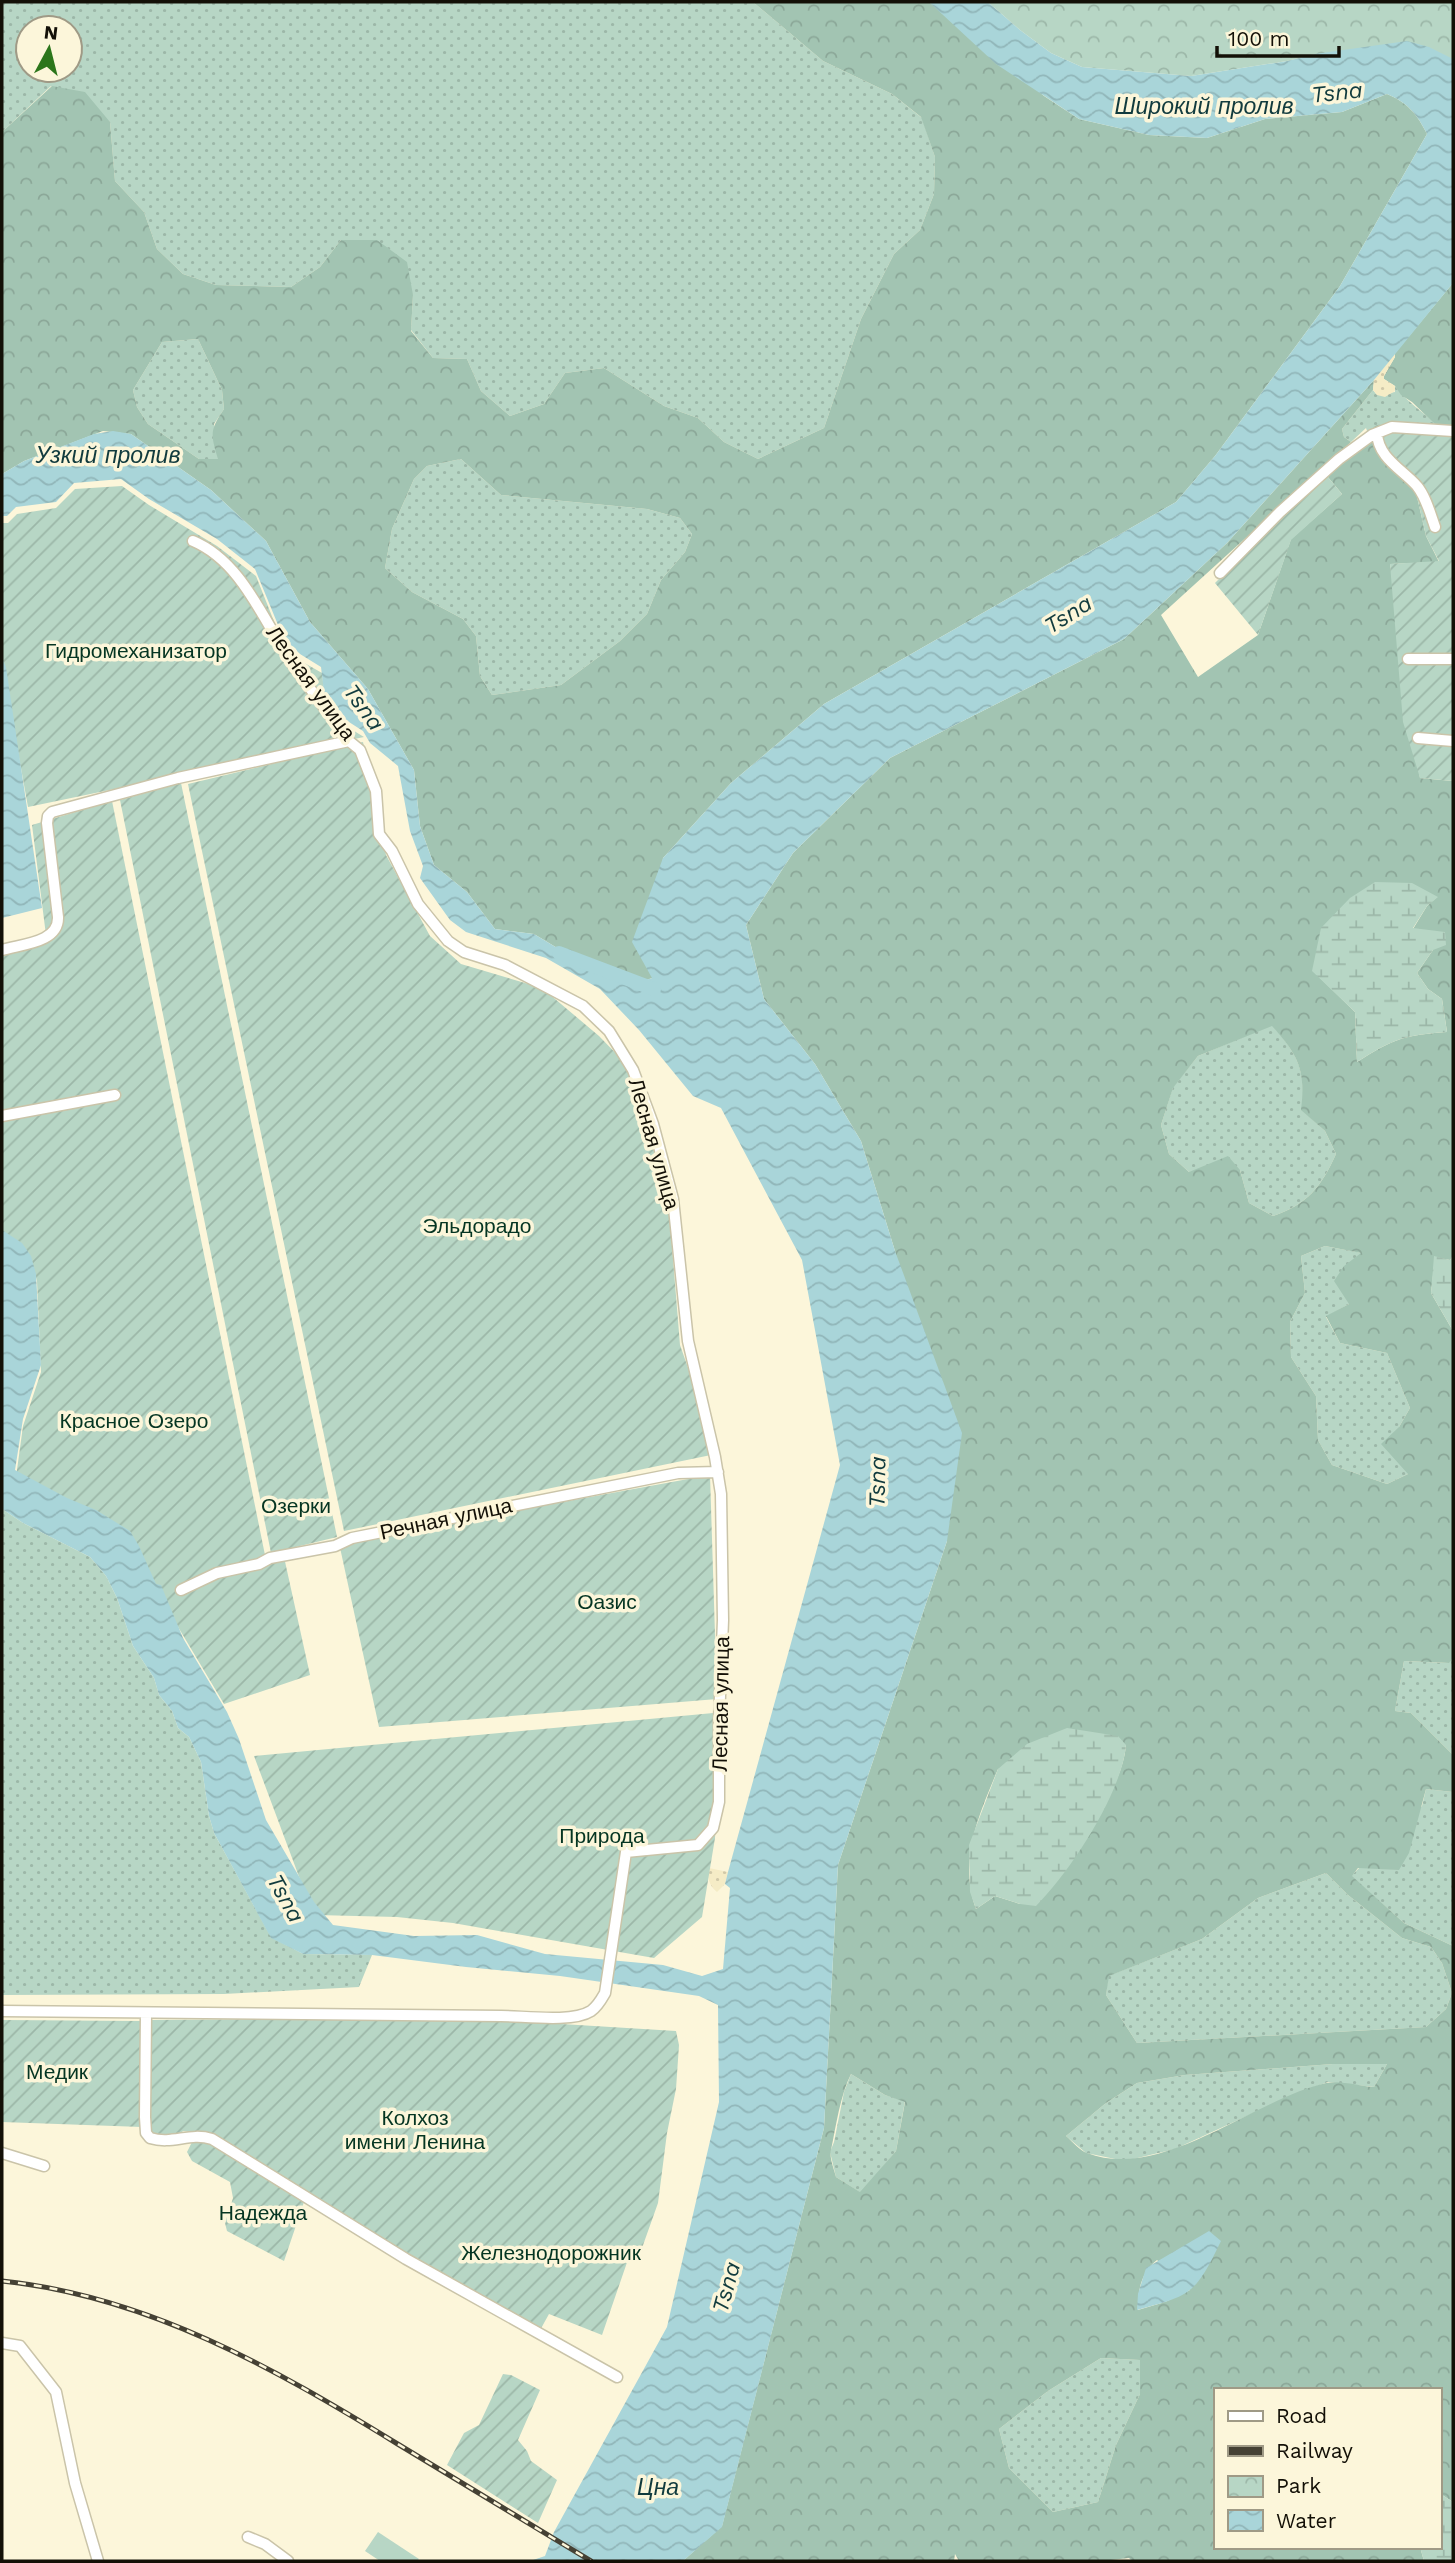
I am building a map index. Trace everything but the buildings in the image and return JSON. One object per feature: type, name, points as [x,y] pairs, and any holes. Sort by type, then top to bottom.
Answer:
[{"type":"street","points":[[1220,573],[1280,512],[1339,459],[1377,433],[1392,427],[1453,431]]},
{"type":"street","points":[[1377,433],[1377,440],[1384,453],[1418,486],[1435,527]]},
{"type":"street","name":"Лесная улица","points":[[146,2014],[571,2017],[591,2011],[605,1993],[626,1852],[694,1846],[711,1833],[720,1790],[719,1721],[723,1620],[721,1494],[688,1341],[671,1191],[653,1124],[633,1070],[609,1031],[583,1006],[505,965],[464,952],[448,941],[418,904],[392,851],[379,834],[376,791],[360,750],[349,741],[293,665],[242,581],[211,548],[193,541]]},
{"type":"street","points":[[1408,659],[1453,659]]},
{"type":"street","points":[[1418,738],[1453,741]]},
{"type":"street","points":[[2,950],[48,937],[56,929],[58,917],[47,823],[52,812],[178,778],[349,741]]},
{"type":"street","points":[[2,1116],[114,1095]]},
{"type":"street","name":"Речная улица","points":[[181,1590],[217,1573],[258,1564],[270,1558],[335,1546],[352,1538],[667,1475],[718,1472]]},
{"type":"street","points":[[2,2011],[146,2014],[146,2133],[150,2138],[177,2141],[196,2135],[212,2139],[418,2266],[617,2377]]},
{"type":"street","points":[[2,2153],[44,2166]]},
{"type":"street","points":[[2,2343],[20,2346],[56,2392],[75,2483],[97,2561]]},
{"type":"street","points":[[248,2537],[265,2544],[288,2561]]},
{"type":"green space","points":[[2,2],[753,2],[823,61],[892,94],[922,118],[935,157],[934,194],[920,230],[894,254],[861,319],[824,428],[758,459],[724,442],[698,418],[664,406],[604,368],[565,373],[544,404],[510,416],[481,391],[467,359],[433,358],[411,330],[413,295],[341,240],[320,267],[291,287],[216,285],[183,274],[157,249],[144,212],[115,181],[110,122],[51,86],[2,132]]},
{"type":"green space","points":[[753,2],[929,2],[1044,96],[1079,119],[1149,135],[1207,138],[1265,119],[1342,112],[1387,94],[1411,110],[1427,134],[1340,286],[1215,456],[1176,502],[824,704],[731,783],[663,858],[652,978],[635,984],[607,978],[534,934],[495,929],[467,892],[434,865],[420,826],[414,770],[368,689],[310,622],[266,541],[211,490],[131,434],[103,431],[24,461],[2,474],[2,132],[52,86],[85,92],[110,122],[115,181],[144,212],[157,249],[183,274],[216,285],[291,287],[320,267],[341,240],[377,240],[407,262],[413,295],[411,331],[433,358],[467,359],[481,391],[510,416],[544,404],[565,373],[604,368],[664,406],[698,418],[724,442],[758,459],[824,428],[861,319],[894,254],[920,230],[934,194],[935,157],[921,117],[892,94],[823,61]],"holes":[[[198,339],[222,390],[224,409],[213,433],[218,459],[199,459],[148,424],[137,407],[133,390],[162,342]],[[461,459],[501,495],[647,509],[680,518],[692,534],[685,552],[661,580],[647,614],[620,641],[561,685],[492,695],[480,676],[476,636],[463,619],[412,592],[385,568],[392,529],[414,479],[427,466]]]},
{"type":"green space","points":[[988,2],[1453,2],[1453,59],[1315,54],[1191,76],[1082,67],[1051,53]]},
{"type":"green space","points":[[1453,283],[1453,428],[1438,427],[1384,379],[1384,376],[1395,353]]},
{"type":"green space","points":[[198,339],[222,390],[224,409],[214,424],[219,459],[199,459],[148,424],[137,407],[133,390],[162,342]]},
{"type":"green space","points":[[1374,380],[1373,390],[1342,429],[1344,437],[1351,442],[1161,615],[1198,677],[1258,635],[1291,539],[1342,494],[1327,476],[1370,439],[1415,488],[1426,536],[1439,562],[1390,564],[1420,778],[1453,781],[1453,1256],[1450,1260],[1435,1257],[1431,1293],[1453,1331],[1453,1658],[1449,1663],[1404,1661],[1395,1711],[1411,1713],[1453,1755],[1453,1792],[1426,1789],[1409,1853],[1399,1870],[1358,1868],[1352,1876],[1404,1923],[1453,1946],[1453,2502],[1441,2494],[1441,2388],[1214,2388],[1214,2549],[1421,2549],[1424,2561],[1132,2561],[1129,2558],[1112,2561],[959,2561],[955,2554],[954,2561],[683,2561],[722,2526],[824,2128],[838,1865],[947,1541],[895,1251],[861,1141],[815,1064],[764,999],[746,925],[793,853],[890,758],[1124,639],[1227,543]],"holes":[[[1437,897],[1427,906],[1413,929],[1433,950],[1417,973],[1428,989],[1442,999],[1447,1032],[1399,1040],[1357,1062],[1355,1012],[1313,971]],[[1272,1026],[1294,1055],[1301,1073],[1301,1110],[1325,1131],[1336,1154],[1319,1185],[1296,1206],[1273,1216],[1249,1203],[1240,1170],[1228,1156],[1189,1172],[1169,1154],[1161,1125],[1173,1088],[1198,1056]],[[1325,1246],[1361,1253],[1344,1266],[1334,1281],[1349,1304],[1326,1316],[1340,1343],[1387,1353],[1410,1408],[1399,1427],[1381,1444],[1408,1474],[1387,1484],[1332,1465],[1318,1440],[1316,1396],[1291,1357],[1290,1322],[1305,1293],[1301,1256]],[[1126,1745],[1122,1767],[1100,1809],[1020,1904],[995,1896],[976,1909],[971,1891],[970,1855],[978,1820],[998,1769]],[[1326,1873],[1348,1895],[1402,1938],[1431,1947],[1442,1963],[1452,1993],[1446,2009],[1426,2027],[1137,2043],[1106,1995],[1109,1976],[1202,1939],[1258,1898]],[[1333,2064],[1387,2064],[1374,2087],[1326,2083],[1298,2092],[1177,2148],[1146,2157],[1116,2159],[1087,2153],[1066,2136],[1106,2103],[1137,2083],[1185,2075]],[[851,2074],[885,2095],[905,2102],[896,2151],[860,2192],[836,2177],[831,2160],[839,2111]],[[1157,2260],[1190,2290],[1165,2302],[1138,2310],[1138,2296],[1144,2276]],[[1101,2358],[1140,2360],[1140,2394],[1116,2445],[1098,2502],[1053,2512],[1009,2468],[999,2429],[1048,2391]]]},
{"type":"green space","points":[[1395,386],[1438,427],[1366,428],[1351,442],[1344,437],[1342,429],[1373,390],[1377,395],[1395,392]]},
{"type":"green space","points":[[1389,422],[1453,428],[1453,781],[1420,778],[1403,722],[1390,564],[1439,561],[1426,536],[1415,488],[1370,439],[1366,428]]},
{"type":"green space","points":[[461,459],[501,495],[647,509],[680,518],[692,534],[685,552],[661,580],[647,614],[620,641],[561,685],[492,695],[480,676],[476,636],[463,619],[412,592],[385,568],[392,529],[414,479],[427,466]]},
{"type":"green space","points":[[1327,476],[1342,494],[1291,540],[1258,635],[1215,583]]},
{"type":"green space","name":"Гидромеханизатор","points":[[122,486],[217,546],[256,576],[283,644],[301,661],[322,673],[332,712],[364,737],[28,807],[2,663],[2,523],[8,523],[17,514],[56,508],[75,489]]},
{"type":"green space","name":"Эльдорадо","points":[[363,742],[386,855],[430,936],[461,964],[542,988],[599,1036],[633,1071],[668,1197],[680,1345],[700,1402],[711,1455],[344,1531],[188,784]]},
{"type":"green space","name":"Озерки","points":[[181,783],[337,1537],[271,1553],[120,800]]},
{"type":"green space","name":"Красное Озеро","points":[[112,801],[266,1560],[284,1557],[310,1675],[224,1704],[156,1590],[16,1477],[23,1426],[41,1372],[37,1281],[32,1262],[2,1236],[2,956],[47,943],[32,825]]},
{"type":"green space","points":[[1375,882],[1412,883],[1438,897],[1427,906],[1413,928],[1445,932],[1446,945],[1433,950],[1417,973],[1428,989],[1442,999],[1447,1032],[1399,1040],[1357,1062],[1355,1012],[1312,971],[1321,928],[1350,898]]},
{"type":"green space","points":[[1272,1025],[1288,1045],[1298,1064],[1303,1084],[1302,1110],[1325,1131],[1336,1154],[1325,1176],[1312,1193],[1296,1206],[1273,1216],[1249,1203],[1240,1170],[1189,1172],[1169,1154],[1161,1125],[1173,1087],[1198,1056]]},
{"type":"green space","points":[[1325,1246],[1362,1253],[1349,1304],[1326,1317],[1340,1343],[1387,1353],[1410,1408],[1399,1427],[1408,1474],[1387,1484],[1332,1465],[1318,1440],[1316,1396],[1291,1357],[1290,1322],[1305,1293],[1301,1256]]},
{"type":"green space","points":[[1434,1256],[1450,1260],[1453,1256],[1453,1331],[1431,1293]]},
{"type":"green space","name":"Оазис","points":[[710,1475],[717,1699],[379,1727],[339,1543]]},
{"type":"green space","points":[[2,1509],[23,1523],[90,1557],[106,1576],[117,1598],[133,1646],[154,1678],[159,1695],[172,1711],[178,1728],[189,1737],[201,1762],[214,1833],[271,1937],[303,1954],[372,1955],[359,1987],[224,1994],[2,1995]]},
{"type":"green space","points":[[1453,1658],[1453,1755],[1411,1713],[1395,1711],[1404,1661],[1448,1663]]},
{"type":"green space","name":"Природа","points":[[724,1712],[715,1838],[702,1917],[654,1958],[453,1923],[397,1917],[316,1915],[254,1756]]},
{"type":"green space","points":[[1067,1728],[1118,1736],[1126,1745],[1115,1786],[1105,1808],[1064,1873],[1036,1906],[995,1896],[976,1909],[970,1892],[969,1845],[998,1769],[1027,1744]]},
{"type":"green space","points":[[1426,1789],[1453,1792],[1453,1946],[1404,1923],[1351,1876],[1422,1806]]},
{"type":"green space","points":[[1326,1873],[1348,1895],[1402,1938],[1431,1947],[1442,1963],[1452,1993],[1446,2009],[1426,2027],[1137,2043],[1106,1995],[1108,1976],[1202,1939],[1258,1898]]},
{"type":"green space","name":"Медик","points":[[2,2020],[142,2021],[142,2127],[2,2122]]},
{"type":"green space","name":"Колхоз имени Ленина","points":[[149,2020],[529,2022],[676,2031],[679,2045],[676,2089],[658,2203],[642,2248],[633,2245],[602,2335],[549,2314],[539,2332],[212,2138],[183,2131],[177,2137],[158,2137],[149,2133]]},
{"type":"green space","points":[[1333,2064],[1387,2064],[1374,2087],[1328,2082],[1295,2094],[1175,2149],[1125,2161],[1086,2153],[1066,2136],[1106,2103],[1137,2083],[1185,2075]]},
{"type":"green space","points":[[851,2074],[885,2095],[905,2101],[896,2151],[861,2193],[836,2177],[830,2152]]},
{"type":"green space","name":"Надежда","points":[[194,2138],[205,2140],[305,2199],[284,2261],[227,2231],[225,2223],[233,2198],[230,2182],[192,2161],[187,2152]]},
{"type":"green space","points":[[1101,2358],[1141,2360],[1140,2394],[1116,2445],[1098,2502],[1053,2512],[1009,2468],[999,2429],[1048,2391]]},
{"type":"green space","points":[[503,2374],[511,2375],[540,2390],[518,2440],[531,2461],[557,2480],[538,2523],[447,2465],[464,2433],[479,2425]]},
{"type":"green space","points":[[1441,2494],[1453,2502],[1453,2561],[1424,2561],[1421,2549],[1441,2549]]},
{"type":"green space","points":[[378,2532],[419,2559],[380,2561],[365,2551]]},
{"type":"sand","points":[[1395,353],[1384,379],[1395,386],[1395,391],[1385,397],[1377,395],[1373,390],[1374,380]]},
{"type":"sand","points":[[709,1868],[728,1872],[725,1884],[717,1892],[709,1881]]},
{"type":"water","name":"Цна","points":[[929,2],[988,2],[1051,53],[1082,67],[1191,76],[1407,41],[1429,47],[1453,59],[1453,283],[1374,380],[1227,543],[1124,639],[890,758],[793,853],[746,925],[764,999],[815,1064],[861,1141],[895,1251],[962,1433],[947,1541],[838,1865],[824,2128],[722,2527],[683,2561],[530,2561],[545,2556],[554,2532],[667,2327],[719,2102],[718,2005],[699,1996],[560,1976],[372,1955],[303,1954],[271,1938],[214,1833],[201,1762],[189,1737],[178,1728],[172,1711],[159,1695],[154,1678],[133,1646],[117,1598],[106,1576],[90,1557],[23,1523],[2,1509],[2,1230],[22,1243],[31,1256],[36,1274],[41,1365],[23,1419],[15,1470],[96,1510],[130,1531],[156,1584],[161,1585],[183,1638],[227,1712],[239,1739],[266,1820],[314,1902],[333,1925],[414,1936],[477,1935],[545,1954],[663,1965],[702,1976],[723,1969],[730,1888],[725,1884],[840,1465],[802,1260],[721,1108],[693,1096],[639,1030],[600,989],[546,958],[466,932],[450,920],[420,878],[423,866],[410,831],[398,766],[370,743],[363,731],[338,715],[324,692],[321,667],[300,654],[283,637],[255,569],[217,539],[149,499],[121,479],[74,483],[56,502],[16,507],[7,516],[2,516],[2,474],[24,461],[94,434],[113,431],[131,434],[211,490],[266,541],[310,622],[368,689],[414,770],[420,826],[434,865],[467,892],[495,929],[534,934],[607,978],[635,984],[652,978],[632,942],[663,858],[731,783],[824,704],[1176,502],[1215,456],[1340,286],[1427,134],[1411,110],[1387,94],[1342,112],[1265,119],[1207,138],[1149,135],[1079,119],[996,64]]},
{"type":"water","points":[[2,658],[6,667],[42,908],[2,918]]},
{"type":"water","points":[[1209,2231],[1221,2241],[1196,2284],[1179,2297],[1137,2310],[1138,2294],[1146,2268]]},
{"type":"waterway","name":"Tsna","points":[[559,953],[654,989]]},
{"type":"railway","points":[[2,2281],[56,2289],[108,2302],[208,2340],[350,2415],[591,2561]]},
{"type":"water label","name":"Широкий пролив","points":[[1204,106]]},
{"type":"water label","name":"Узкий пролив","points":[[108,455]]},
{"type":"park label","name":"Железнодорожник","points":[[551,2253]]}]
